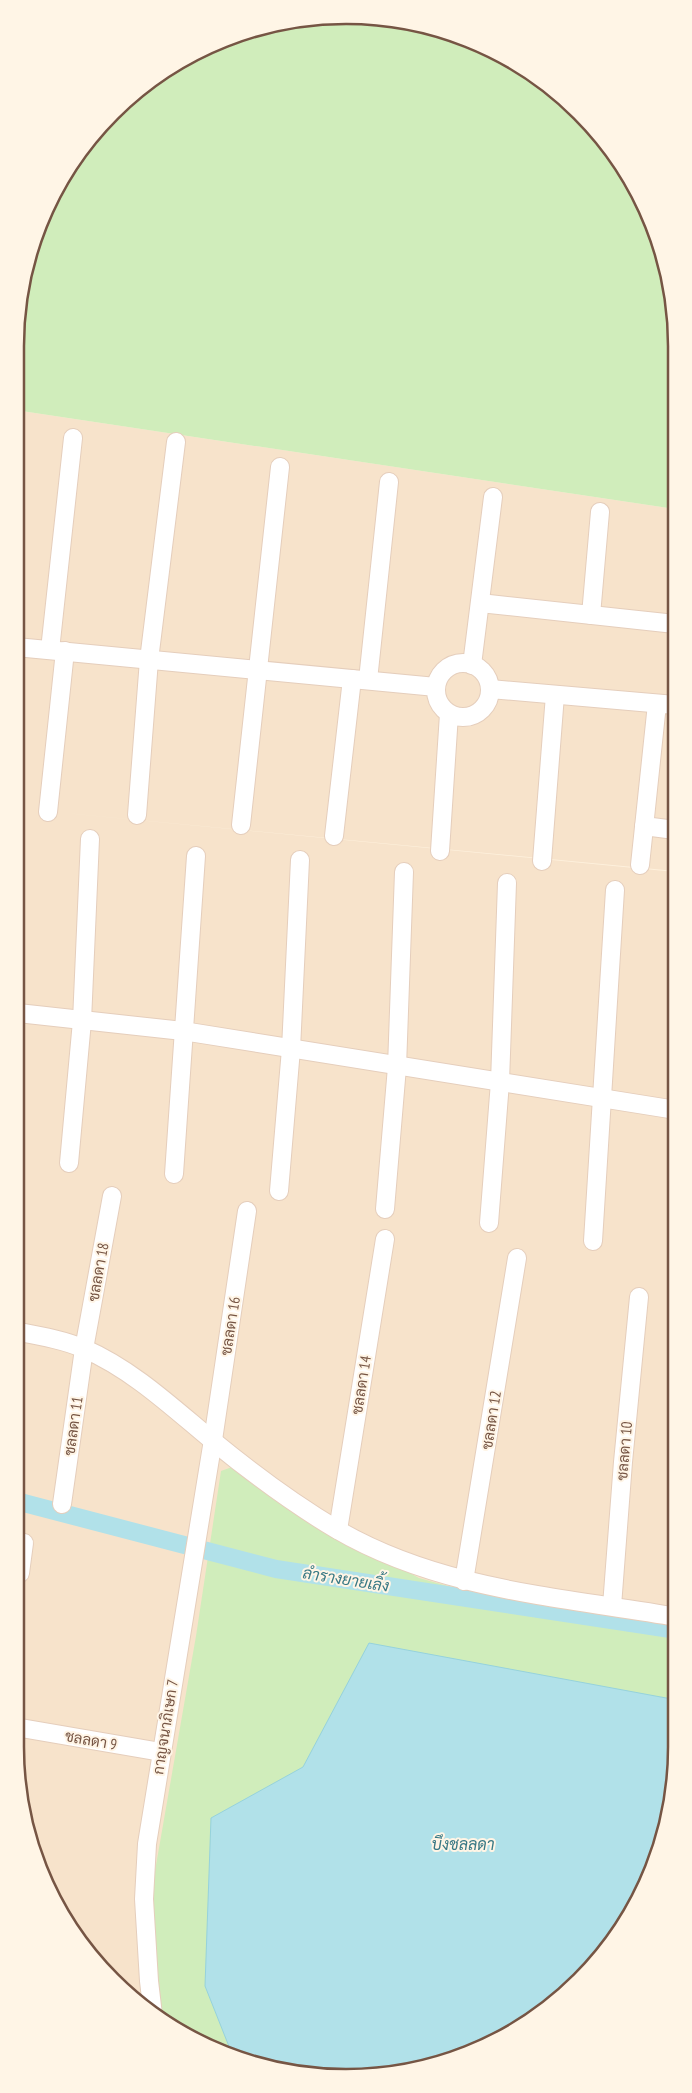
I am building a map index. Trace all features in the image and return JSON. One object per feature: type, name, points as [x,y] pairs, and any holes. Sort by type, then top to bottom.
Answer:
[{"type":"street","points":[[48,812],[73,438]]},
{"type":"street","points":[[137,815],[149,660],[176,442]]},
{"type":"street","points":[[241,825],[280,467]]},
{"type":"street","points":[[334,836],[360,680],[389,482]]},
{"type":"street","points":[[472,665],[493,497]]},
{"type":"street","points":[[591,615],[600,512]]},
{"type":"street","points":[[480,603],[668,623]]},
{"type":"street","points":[[24,648],[436,687]]},
{"type":"street","points":[[455,664],[472,665],[480,669],[486,676],[490,689],[488,702],[476,715],[458,718],[442,709],[437,700],[436,687],[440,674],[447,668],[455,664]]},
{"type":"street","points":[[490,689],[666,704],[644,826],[640,866]]},
{"type":"street","points":[[542,861],[555,695]]},
{"type":"street","points":[[440,852],[449,714]]},
{"type":"street","points":[[644,826],[668,829]]},
{"type":"street","points":[[70,1163],[82,1020],[90,839]]},
{"type":"street","points":[[174,1174],[196,856]]},
{"type":"street","points":[[279,1191],[291,1049],[300,860]]},
{"type":"street","points":[[385,1208],[397,1067],[404,872]]},
{"type":"street","points":[[490,1223],[500,1082],[507,883]]},
{"type":"street","points":[[593,1241],[615,890]]},
{"type":"street","points":[[24,1014],[183,1031],[397,1067],[668,1109]]},
{"type":"street","name":"ชลลดา 18","points":[[84,1349],[112,1196]]},
{"type":"street","name":"ชลลดา 16","points":[[213,1440],[247,1211]]},
{"type":"street","name":"ชลลดา 14","points":[[338,1530],[385,1239]]},
{"type":"street","name":"ชลลดา 12","points":[[464,1581],[517,1258]]},
{"type":"street","name":"ชลลดา 10","points":[[612,1606],[623,1462],[639,1297]]},
{"type":"street","points":[[24,1333],[84,1349],[130,1376],[169,1403],[256,1475],[338,1530],[395,1558],[436,1574],[486,1586],[668,1615]]},
{"type":"street","name":"ชลลดา 11","points":[[62,1504],[84,1349]]},
{"type":"street","name":"กาญจนาภิเษก 7","points":[[152,2005],[149,1981],[144,1899],[147,1844],[213,1440]]},
{"type":"street","name":"ชลลดา 9","points":[[24,1729],[161,1752]]},
{"type":"shaded area","points":[[24,411],[668,508],[668,870],[44,811],[668,871],[668,1768],[662,1810],[651,1851],[635,1890],[602,1943],[574,1975],[525,2015],[489,2036],[450,2052],[409,2063],[367,2069],[325,2069],[263,2058],[242,2052],[203,2036],[150,2003],[118,1975],[90,1943],[57,1890],[41,1851],[35,1830],[24,1768]]},
{"type":"green space","points":[[325,24],[367,24],[429,35],[450,41],[489,57],[542,90],[574,118],[614,167],[635,203],[644,223],[662,283],[668,325],[668,508],[24,411],[24,325],[30,283],[41,242],[57,203],[90,150],[118,118],[167,78],[203,57],[242,41],[283,30]]},
{"type":"green space","name":"บึงชลลดา","points":[[232,1467],[329,1528],[419,1578],[531,1609],[668,1623],[668,1768],[662,1810],[644,1870],[635,1890],[614,1926],[574,1975],[542,2003],[489,2036],[450,2052],[409,2063],[367,2069],[325,2069],[283,2063],[242,2052],[203,2036],[159,2009],[156,2001],[148,1911],[196,1636],[221,1471]]},
{"type":"water","name":"บึงชลลดา","points":[[369,1643],[668,1698],[668,1768],[657,1830],[651,1851],[635,1890],[602,1943],[574,1975],[525,2015],[489,2036],[469,2045],[409,2063],[367,2069],[325,2069],[283,2063],[229,2047],[205,1986],[211,1818],[303,1767]]},
{"type":"waterway","name":"ลำรางยายเลิ้ง","points":[[24,1503],[276,1569],[668,1629]]}]
